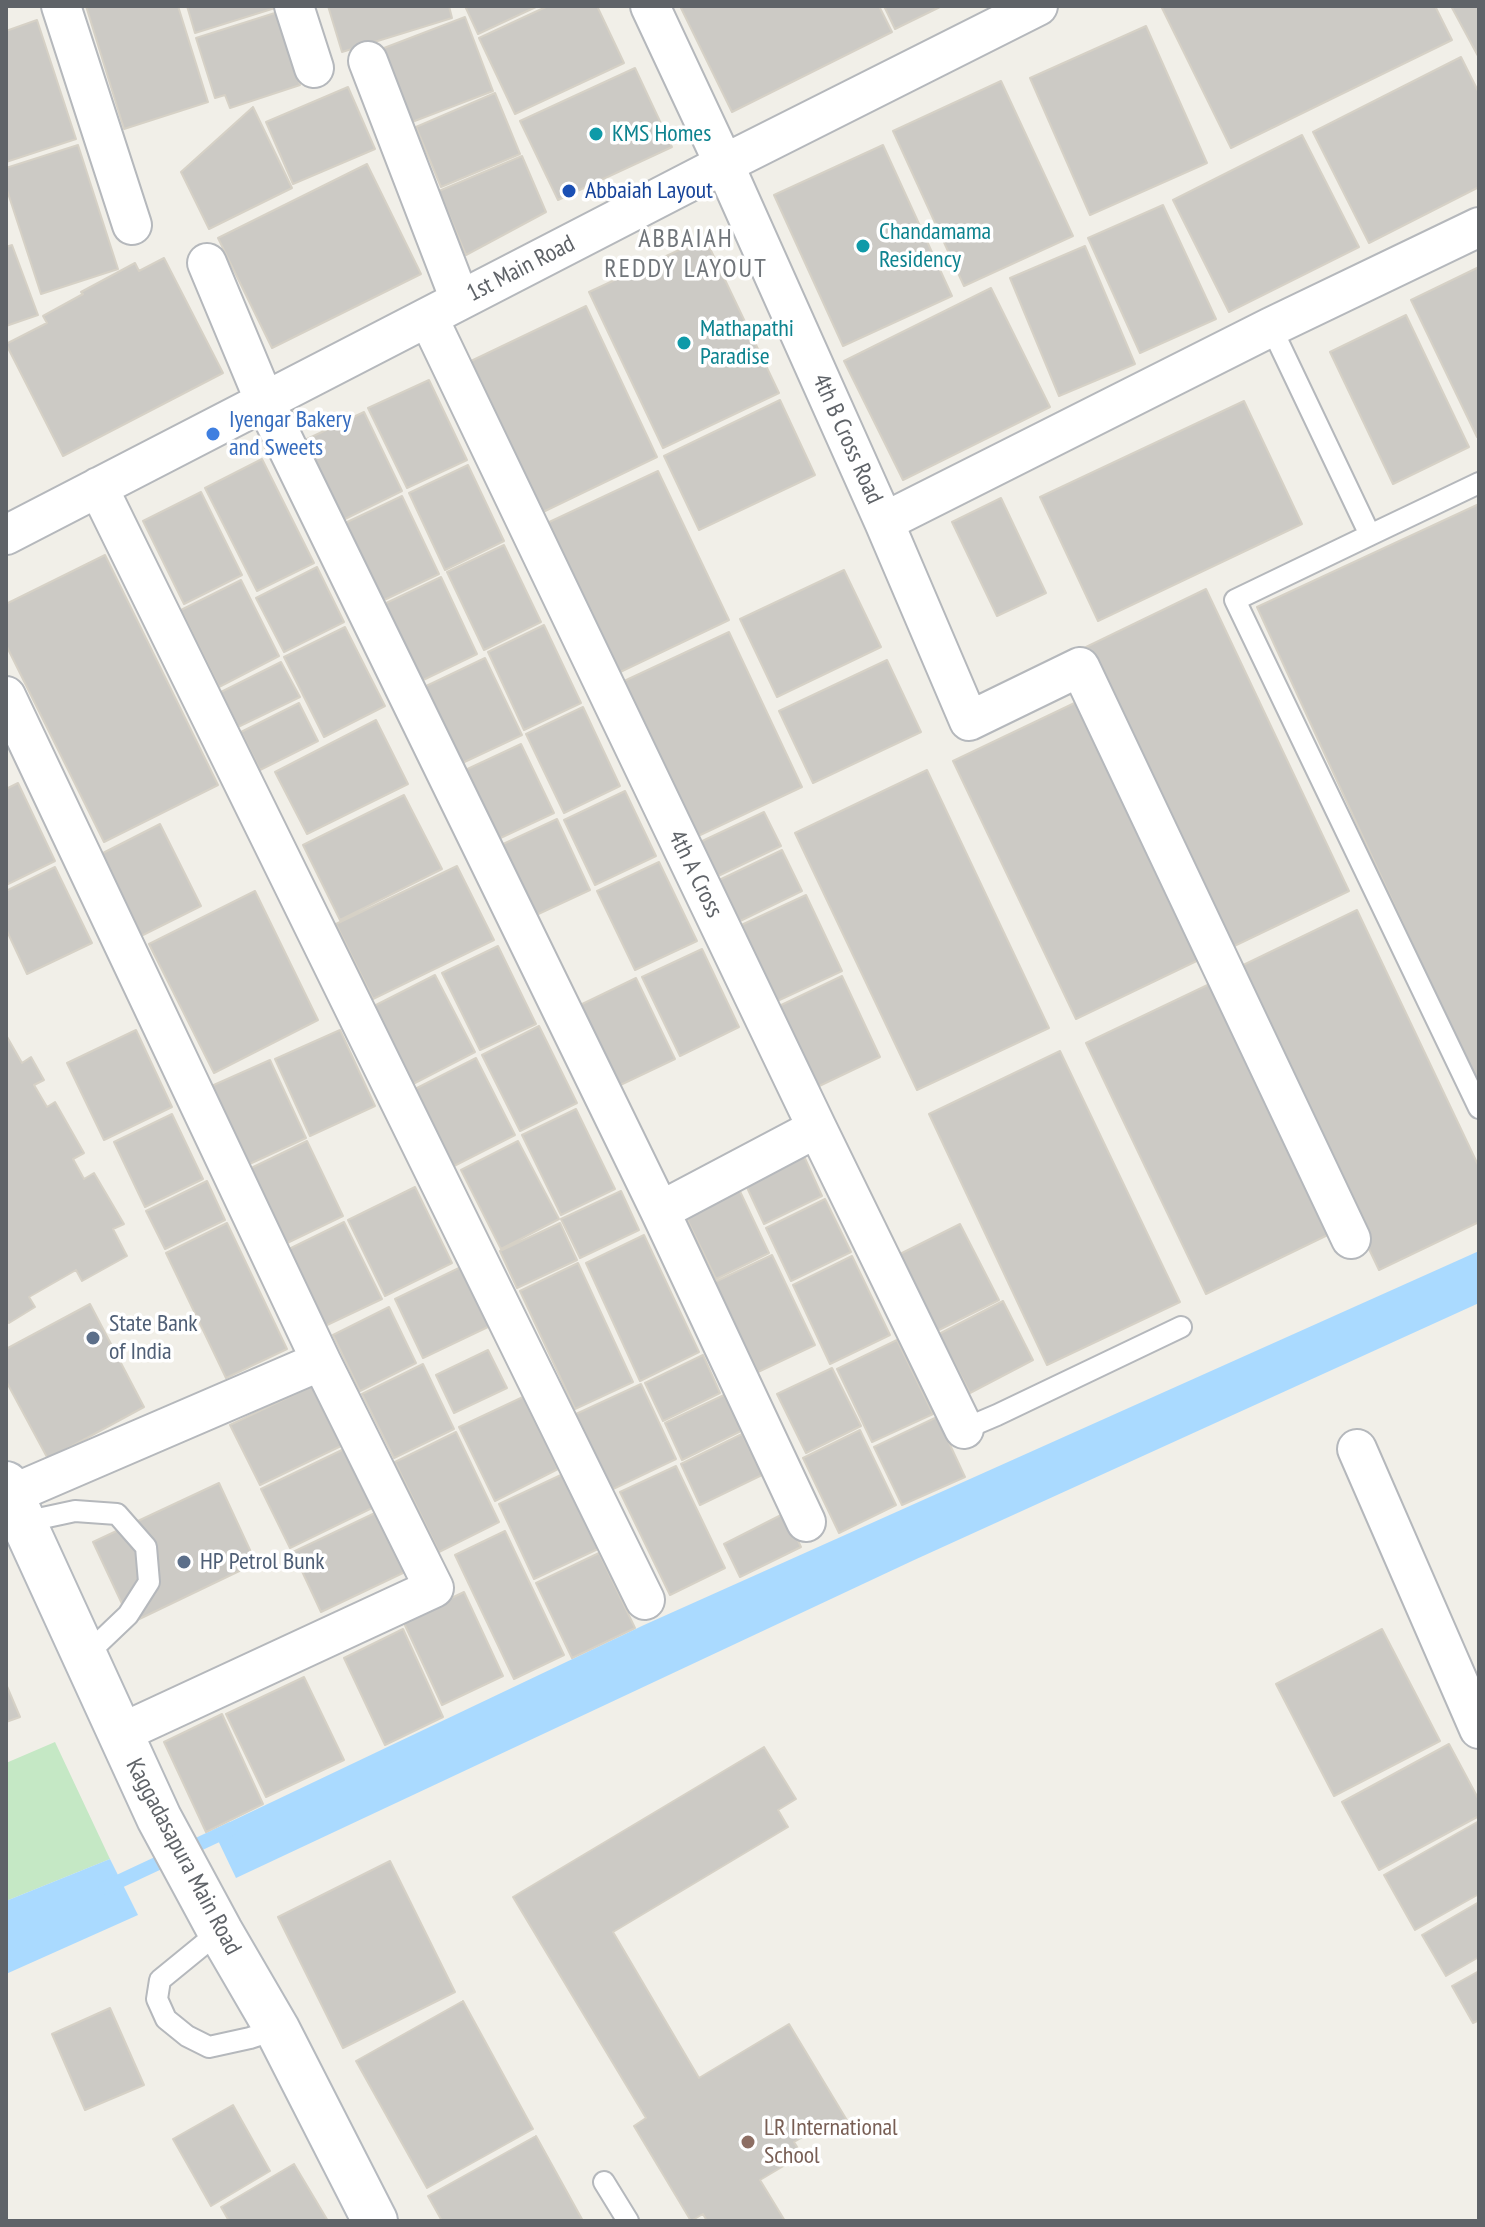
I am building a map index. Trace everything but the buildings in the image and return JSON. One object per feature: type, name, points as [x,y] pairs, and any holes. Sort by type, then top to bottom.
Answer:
[{"type":"main road","name":"Kaggadasapura Main Road","points":[[13,1500],[159,1818],[277,2029],[375,2221]]},
{"type":"street","points":[[61,6],[132,225]]},
{"type":"street","points":[[294,6],[314,68]]},
{"type":"street","name":"4th B Cross Road","points":[[650,6],[884,522],[969,721],[1080,667],[1351,1239]]},
{"type":"street","name":"1st Main Road","points":[[6,535],[724,164],[1038,6]]},
{"type":"street","name":"4th A Cross","points":[[368,61],[444,309],[817,1128],[964,1429]]},
{"type":"street","points":[[884,522],[1271,327],[1479,227]]},
{"type":"street","points":[[207,263],[265,402],[660,1211],[806,1522]]},
{"type":"street","points":[[98,487],[645,1600]]},
{"type":"street","points":[[6,696],[321,1361],[434,1588],[119,1734]]},
{"type":"street","points":[[660,1211],[817,1128]]},
{"type":"street","points":[[13,1500],[321,1361]]},
{"type":"street","points":[[1357,1449],[1479,1729]]},
{"type":"lane","points":[[1271,327],[1370,535]]},
{"type":"lane","points":[[1479,483],[1235,600],[1479,1108]]},
{"type":"lane","points":[[964,1429],[1181,1327]]},
{"type":"lane","points":[[13,1500],[75,1511],[117,1514],[146,1547],[149,1582],[128,1615],[85,1656]]},
{"type":"lane","points":[[220,1931],[160,1980],[157,1999],[166,2019],[187,2036],[209,2047],[277,2029]]},
{"type":"lane","points":[[604,2182],[628,2221]]},
{"type":"green space","points":[[55,1742],[110,1859],[6,1901],[6,1763]]},
{"type":"water","points":[[1479,1251],[1479,1303],[912,1561],[236,1878],[213,1830],[644,1625]]},
{"type":"water","points":[[110,1859],[138,1915],[6,1974],[6,1901]]},
{"type":"waterway","points":[[105,1888],[231,1829]]},
{"type":"place","name":"KMS Homes","points":[[596,134]]},
{"type":"place","name":"Abbaiah Layout","points":[[569,191]]},
{"type":"place","name":"Chandamama Residency","points":[[863,246]]},
{"type":"place","name":"Mathapathi Paradise","points":[[684,343]]},
{"type":"place","name":"Iyengar Bakery and Sweets","points":[[213,434]]},
{"type":"place","name":"State Bank of India","points":[[93,1338]]},
{"type":"place","name":"HP Petrol Bunk","points":[[184,1562]]},
{"type":"place","name":"LR International School","points":[[748,2142]]},
{"type":"district","name":"ABBAIAH REDDY LAYOUT","points":[[686,255]]}]
